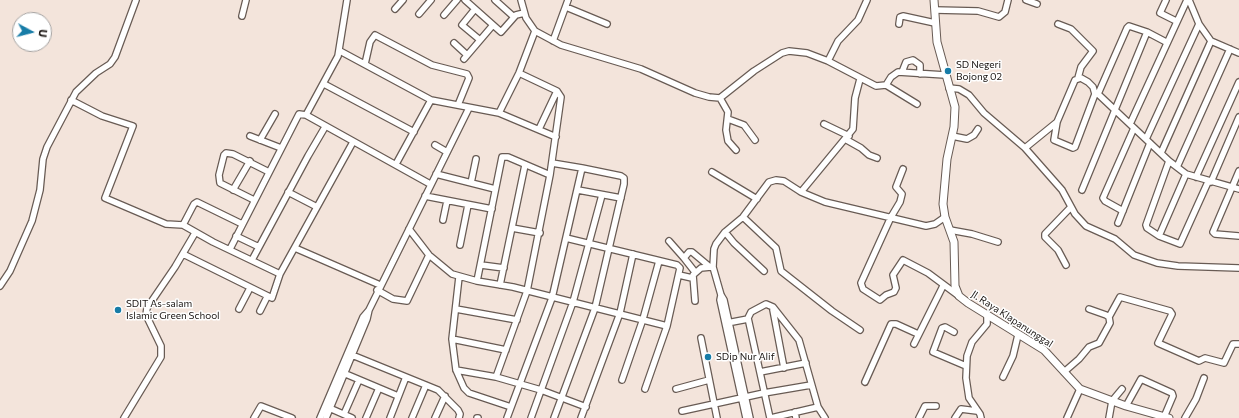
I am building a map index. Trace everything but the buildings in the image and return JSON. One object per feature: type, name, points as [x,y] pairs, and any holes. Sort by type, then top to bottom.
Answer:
[{"type":"street","points":[[0,286],[10,271],[32,221],[40,190],[43,159],[71,100],[84,84],[113,61],[131,18],[136,0]]},
{"type":"street","points":[[242,16],[246,0]]},
{"type":"street","points":[[306,115],[336,63],[340,51],[347,0]]},
{"type":"street","points":[[395,9],[403,0]]},
{"type":"street","points":[[419,14],[430,0]]},
{"type":"street","points":[[444,15],[457,0]]},
{"type":"street","points":[[465,0],[501,32],[516,15],[524,13]]},
{"type":"street","points":[[495,0],[514,17]]},
{"type":"street","points":[[521,0],[528,22],[535,31],[553,41],[574,50],[641,69],[702,96],[720,98],[754,71],[782,53],[798,51],[828,61],[876,86],[886,85],[917,104]]},
{"type":"street","points":[[828,61],[838,40],[858,20],[867,0]]},
{"type":"street","name":"Jl. Raya Klapanunggal","points":[[934,0],[937,42],[944,75],[955,107],[943,194],[945,217],[954,246],[955,286],[959,296],[1018,335],[1044,350],[1080,389],[1126,406],[1167,417]]},
{"type":"street","points":[[935,10],[978,11],[1000,17],[1005,12],[1008,0]]},
{"type":"street","points":[[1026,0],[1037,4]]},
{"type":"street","points":[[1166,0],[1160,13],[1176,21]]},
{"type":"street","points":[[1123,211],[1105,201],[1103,198],[1166,42],[1188,0]]},
{"type":"street","points":[[1188,0],[1199,24],[1211,41],[1239,52]]},
{"type":"street","points":[[553,41],[566,2],[607,24]]},
{"type":"street","points":[[476,9],[462,25],[480,40]]},
{"type":"street","points":[[899,24],[900,17],[903,16],[935,23]]},
{"type":"street","points":[[1058,24],[1071,29],[1093,51],[1081,67],[1078,78],[1073,83],[1058,122],[1054,140],[1074,148],[1127,28],[1129,26],[1147,32],[1166,42]]},
{"type":"street","points":[[1118,223],[1148,141],[1199,24]]},
{"type":"street","points":[[454,44],[466,57],[493,25]]},
{"type":"street","points":[[499,112],[519,73],[535,31]]},
{"type":"street","points":[[1082,190],[1147,32]]},
{"type":"street","points":[[365,64],[370,42],[375,35],[432,65],[467,74],[469,78],[458,105]]},
{"type":"street","points":[[1161,152],[1211,41]]},
{"type":"street","points":[[1177,168],[1230,49]]},
{"type":"street","points":[[340,51],[431,100],[469,108],[499,112],[556,137]]},
{"type":"street","points":[[902,72],[906,62],[912,60],[920,65],[920,74]]},
{"type":"street","points":[[886,85],[891,77],[902,72],[944,75]]},
{"type":"street","points":[[496,377],[527,291],[540,233],[556,137],[561,94],[557,90],[519,73]]},
{"type":"street","points":[[801,192],[847,138],[854,124],[855,98],[860,78]]},
{"type":"street","points":[[1078,78],[1081,78],[1093,87],[1097,94],[1114,111],[1177,168],[1186,174],[1209,182],[1239,189]]},
{"type":"street","points":[[1196,177],[1239,82]]},
{"type":"street","points":[[324,84],[414,132]]},
{"type":"street","points":[[949,88],[960,89],[969,95],[984,113],[1025,148],[1062,190],[1071,207],[1086,226],[1114,239],[1140,257],[1172,266],[1239,268]]},
{"type":"street","points":[[539,129],[557,90]]},
{"type":"street","points":[[720,98],[726,107],[728,119],[726,136],[728,141],[736,150]]},
{"type":"street","points":[[71,100],[102,116],[133,126],[105,198],[166,224],[183,225],[280,274]]},
{"type":"street","points":[[396,164],[431,100]]},
{"type":"street","points":[[342,373],[352,355],[379,288],[469,108]]},
{"type":"street","points":[[260,140],[275,114]]},
{"type":"street","points":[[230,249],[298,116],[302,114],[396,164],[430,184]]},
{"type":"street","points":[[1169,161],[1146,225],[1147,228],[1159,236],[1180,244],[1239,117]]},
{"type":"street","points":[[728,119],[741,123],[754,140]]},
{"type":"street","points":[[1025,148],[1058,122]]},
{"type":"street","points":[[824,124],[847,138],[869,155],[877,158]]},
{"type":"street","points":[[252,260],[325,127]]},
{"type":"street","points":[[952,136],[967,139],[974,135],[978,129]]},
{"type":"street","points":[[250,136],[281,148]]},
{"type":"street","points":[[183,254],[267,297],[273,296],[280,274],[353,142]]},
{"type":"street","points":[[435,145],[447,152]]},
{"type":"street","points":[[254,200],[222,185],[219,180],[224,155],[233,154],[250,161],[269,172]]},
{"type":"street","points":[[477,281],[502,157],[508,157],[550,175]]},
{"type":"street","points":[[471,183],[476,159]]},
{"type":"street","points":[[233,190],[250,161]]},
{"type":"street","points":[[552,163],[621,176],[624,178],[621,198],[595,308],[554,418]]},
{"type":"street","points":[[500,285],[524,165]]},
{"type":"street","points":[[507,418],[552,298],[582,168]]},
{"type":"street","points":[[903,169],[896,188],[902,195],[861,283],[863,289],[880,300],[886,294],[894,292],[896,288],[893,275],[903,260],[928,273],[943,286],[959,296]]},
{"type":"street","points":[[1239,171],[1213,232],[1216,234],[1237,236],[1239,230]]},
{"type":"street","points":[[712,172],[757,199]]},
{"type":"street","points":[[436,174],[495,189]]},
{"type":"street","points":[[1159,236],[1186,174]]},
{"type":"street","points":[[748,416],[727,323],[724,300],[712,267],[716,244],[726,232],[743,217],[772,180],[784,181],[801,192],[825,202],[926,226],[935,224],[945,217]]},
{"type":"street","points":[[578,190],[621,198]]},
{"type":"street","points":[[288,192],[317,207]]},
{"type":"street","points":[[531,418],[573,302],[602,195]]},
{"type":"street","points":[[425,196],[492,209]]},
{"type":"street","points":[[443,220],[447,201]]},
{"type":"street","points":[[183,225],[194,204],[197,202],[242,224]]},
{"type":"street","points":[[460,245],[468,205]]},
{"type":"street","points":[[1066,265],[1058,250],[1045,237],[1045,234],[1071,207]]},
{"type":"street","points":[[743,217],[776,248],[781,271],[832,311],[860,330]]},
{"type":"street","points":[[512,228],[540,233]]},
{"type":"street","points":[[409,229],[429,255],[443,269],[459,277],[527,291],[620,313],[667,326]]},
{"type":"street","points":[[950,230],[972,234],[998,242]]},
{"type":"street","points":[[124,418],[161,357],[160,346],[146,315],[147,308],[183,254],[195,232]]},
{"type":"street","points":[[726,232],[734,243],[764,271]]},
{"type":"street","points":[[236,236],[259,247]]},
{"type":"street","points":[[566,238],[677,265],[680,270],[667,326],[645,389]]},
{"type":"street","points":[[669,242],[695,272]]},
{"type":"street","points":[[295,248],[379,288],[393,299],[407,301],[429,255]]},
{"type":"street","points":[[684,258],[689,252],[692,252],[712,267]]},
{"type":"street","points":[[581,418],[620,313],[632,254]]},
{"type":"street","points":[[622,380],[643,319],[659,261]]},
{"type":"street","points":[[481,265],[504,268]]},
{"type":"street","points":[[695,301],[692,278],[695,272],[701,268],[712,267]]},
{"type":"street","points":[[679,274],[692,278]]},
{"type":"street","points":[[459,277],[452,339],[456,370],[464,388],[469,393],[511,407]]},
{"type":"street","points":[[914,344],[943,286]]},
{"type":"street","points":[[239,309],[250,288]]},
{"type":"street","points":[[260,311],[267,297]]},
{"type":"street","points":[[1064,372],[1079,359],[1089,347],[1099,343],[1110,323],[1109,317],[1120,297],[1170,311],[1172,314],[1158,343],[1199,361],[1205,358],[1224,363],[1233,344],[1239,344]]},
{"type":"street","points":[[818,407],[771,418],[748,319],[751,312],[766,304],[773,308],[799,340],[818,407],[825,418]]},
{"type":"street","points":[[773,308],[784,368]]},
{"type":"street","points":[[456,309],[517,320]]},
{"type":"street","points":[[1089,309],[1109,317]]},
{"type":"street","points":[[320,418],[327,408],[336,388],[363,317],[369,310]]},
{"type":"street","points":[[981,418],[980,414],[969,398],[966,366],[969,347],[987,324],[987,314]]},
{"type":"street","points":[[727,323],[748,319]]},
{"type":"street","points":[[865,382],[891,324],[896,324],[918,334]]},
{"type":"street","points":[[954,332],[945,327],[942,328],[933,352],[966,366]]},
{"type":"street","points":[[1003,378],[1013,356],[1018,335]]},
{"type":"street","points":[[701,338],[717,418]]},
{"type":"street","points":[[452,339],[506,350]]},
{"type":"street","points":[[352,355],[426,385],[445,396],[458,410],[460,414],[459,418]]},
{"type":"street","points":[[760,372],[806,363]]},
{"type":"street","points":[[456,370],[496,377],[541,390],[586,407]]},
{"type":"street","points":[[342,373],[398,396]]},
{"type":"street","points":[[390,418],[406,377]]},
{"type":"street","points":[[1185,418],[1196,399],[1204,378]]},
{"type":"street","points":[[1126,406],[1142,379],[1172,393],[1173,396],[1167,417]]},
{"type":"street","points":[[344,414],[358,380]]},
{"type":"street","points":[[676,389],[709,380]]},
{"type":"street","points":[[412,418],[426,385]]},
{"type":"street","points":[[682,411],[745,399],[764,393],[811,385]]},
{"type":"street","points":[[366,418],[378,388]]},
{"type":"street","points":[[1067,418],[1080,389]]},
{"type":"street","points":[[1109,418],[1112,401],[1122,389]]},
{"type":"street","points":[[436,418],[445,396]]},
{"type":"street","points":[[254,418],[261,406],[292,418]]},
{"type":"street","points":[[919,418],[925,406],[936,406]]},
{"type":"street","points":[[327,408],[352,418]]},
{"type":"street","points":[[326,418],[327,408]]},
{"type":"street","points":[[955,418],[961,409],[977,411]]},
{"type":"street","points":[[795,412],[796,418]]},
{"type":"place","name":"SD Negeri Bojong 02","points":[[948,71]]},
{"type":"place","name":"SDIT As-salam Islamic Green School","points":[[118,310]]},
{"type":"place","name":"SDip Nur Alif","points":[[708,357]]}]
